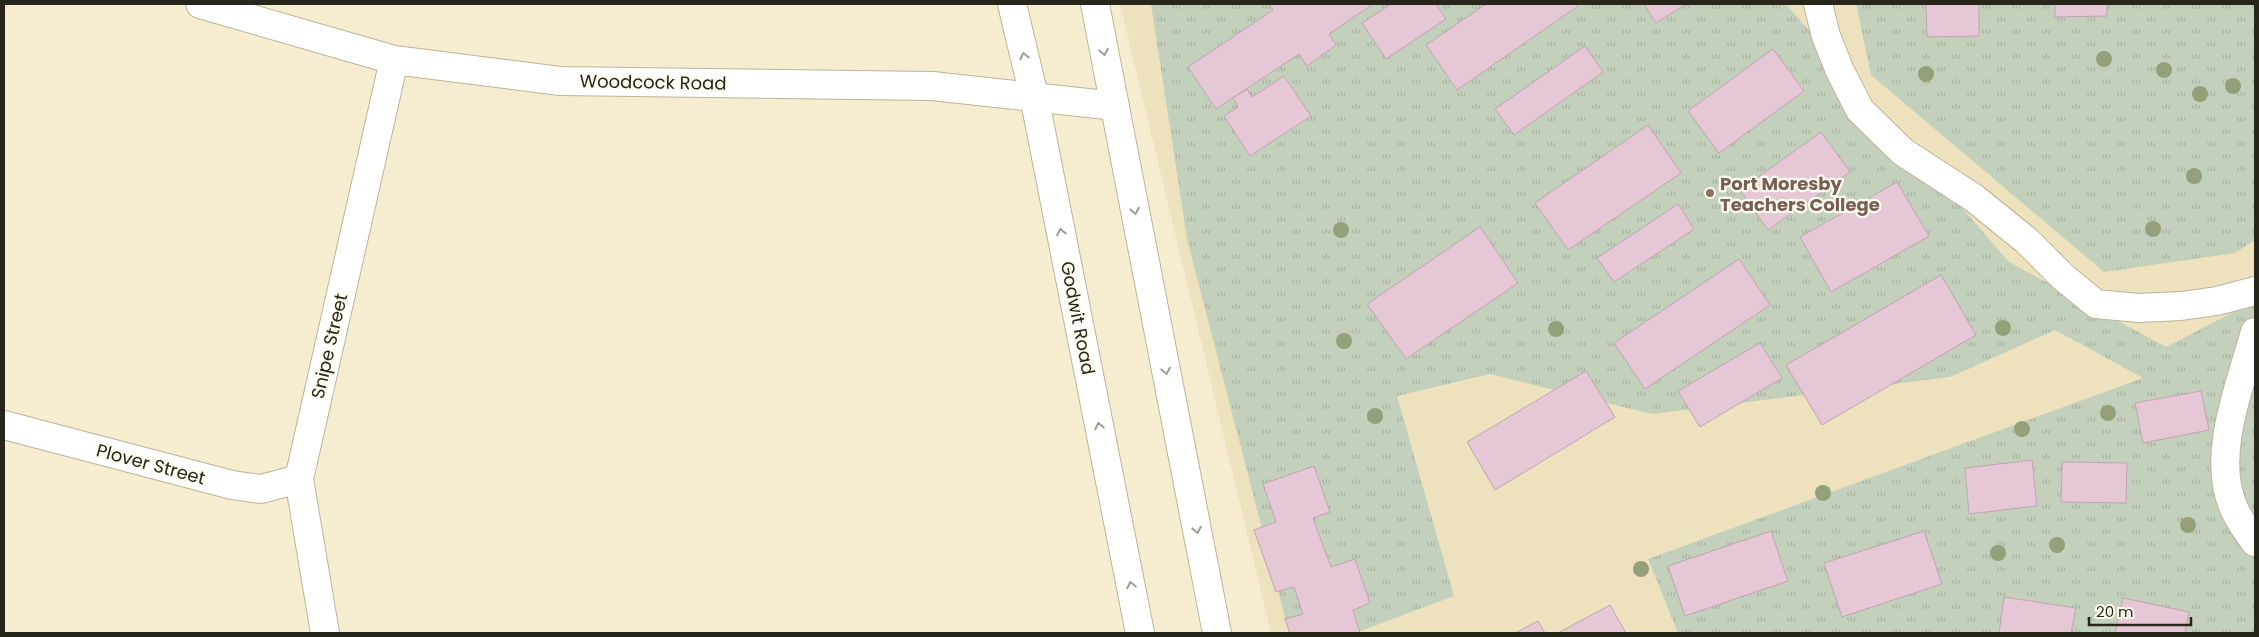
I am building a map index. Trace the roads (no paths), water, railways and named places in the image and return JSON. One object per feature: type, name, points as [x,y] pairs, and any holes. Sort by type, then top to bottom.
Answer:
[{"type":"street","name":"Woodcock Road","points":[[200,4],[394,60],[560,81],[932,86],[1114,106]]},
{"type":"street","name":"Godwit Road","points":[[1012,4],[1034,96],[1140,633]]},
{"type":"street","points":[[1095,4],[1217,633]]},
{"type":"street","points":[[1818,4],[1826,36],[1840,71],[1860,110],[1903,152],[1974,198],[2027,241],[2096,304],[2139,308],[2181,306],[2217,301],[2255,292]]},
{"type":"street","name":"Snipe Street","points":[[325,633],[300,479],[394,60]]},
{"type":"street","points":[[2255,332],[2227,436],[2226,475],[2232,504],[2242,525],[2255,542]]},
{"type":"street","name":"Plover Street","points":[[4,425],[232,485],[261,489],[300,479]]},
{"type":"place","name":"Port Moresby Teachers College","points":[[1710,193]]}]
